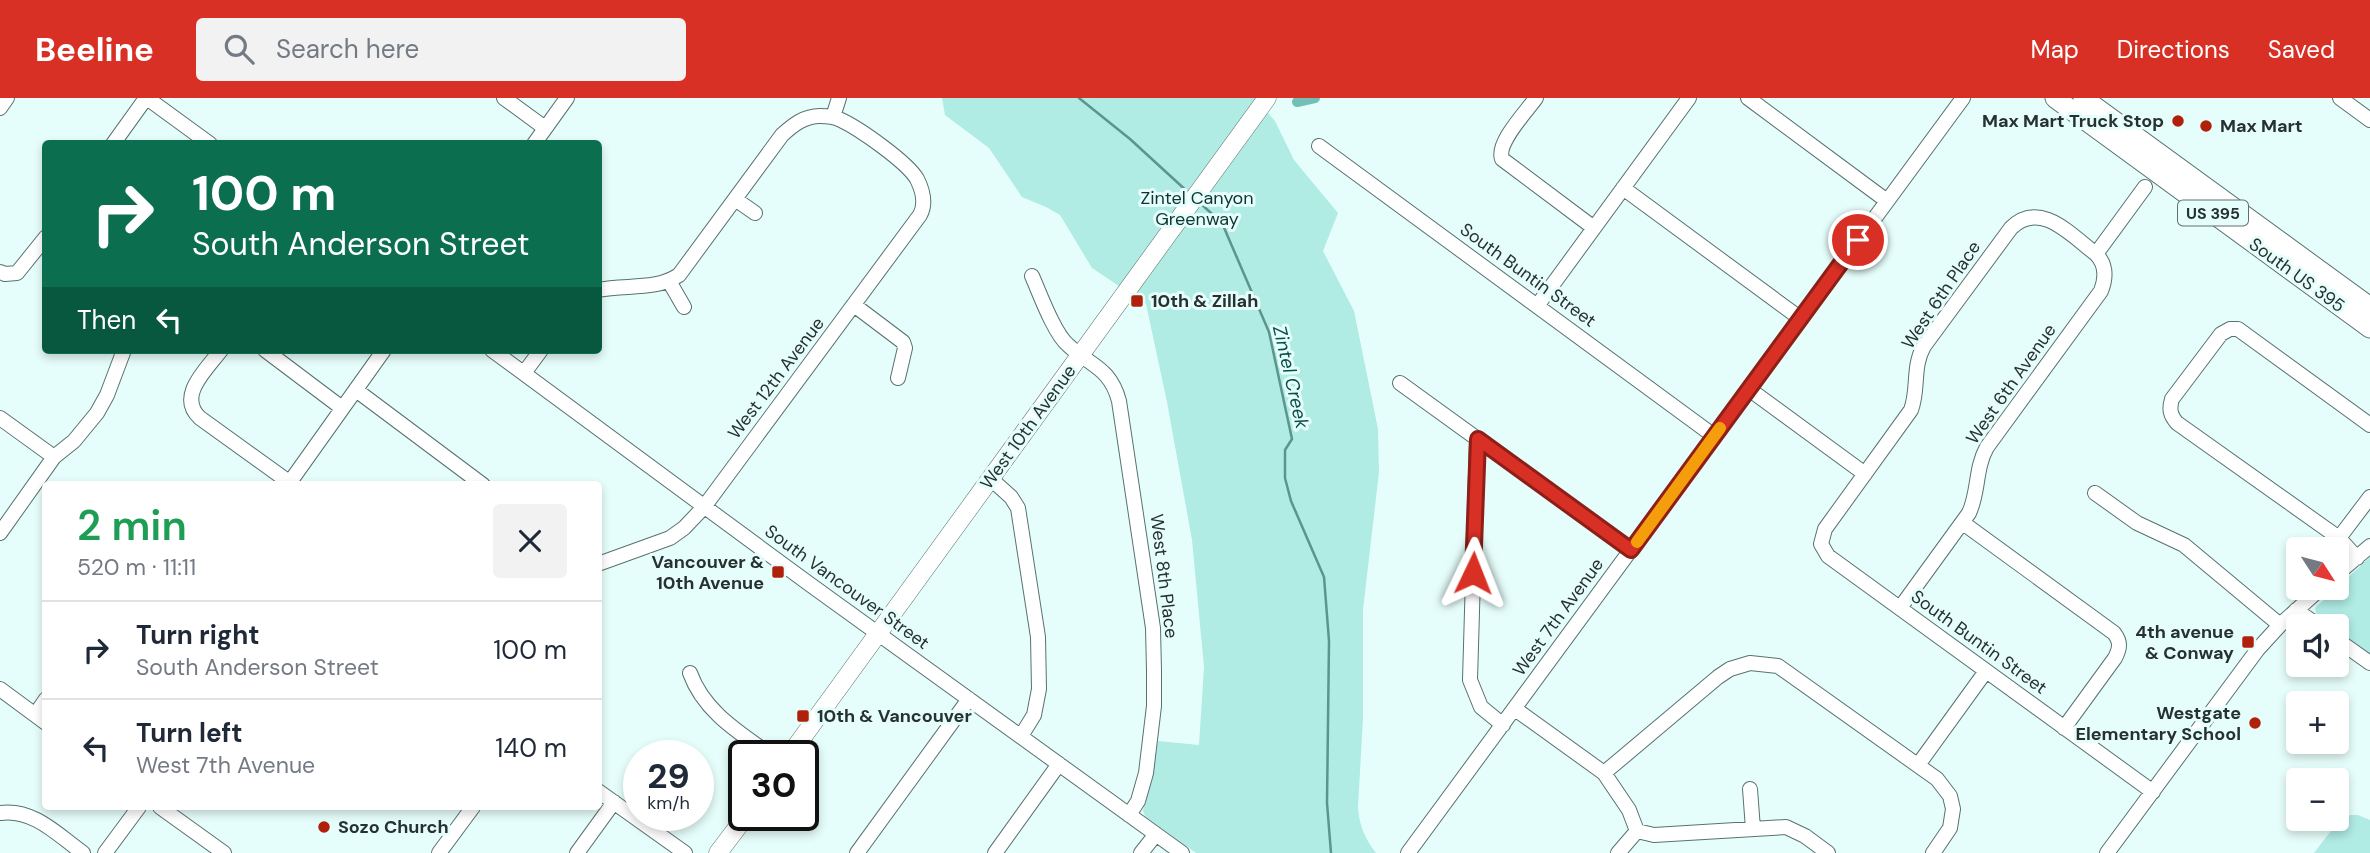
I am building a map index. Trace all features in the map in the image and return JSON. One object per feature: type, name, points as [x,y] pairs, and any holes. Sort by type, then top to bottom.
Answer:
[{"type":"highway","name":"South US 395","points":[[2056,98],[2370,328]]},
{"type":"highway","name":"South US 395","points":[[2083,98],[2370,307]]},
{"type":"main road","name":"West 10th Avenue","points":[[801,740],[1263,103]]},
{"type":"main road","points":[[718,853],[735,831]]},
{"type":"street","points":[[0,108],[7,98]]},
{"type":"street","points":[[116,140],[146,98],[204,140]]},
{"type":"street","points":[[504,98],[545,128]]},
{"type":"street","points":[[537,140],[566,98]]},
{"type":"street","points":[[602,289],[655,286],[669,281],[689,264],[782,135],[794,124],[816,115],[833,117],[839,98]]},
{"type":"street","points":[[1536,98],[1503,143],[1500,153],[1506,164],[1594,228]]},
{"type":"street","points":[[1537,306],[1689,98]]},
{"type":"street","points":[[1748,98],[1887,201]]},
{"type":"street","name":"West 7th Avenue","points":[[1408,853],[1963,98]]},
{"type":"street","points":[[2340,98],[2370,120]]},
{"type":"street","name":"West 12th Avenue","points":[[602,563],[670,538],[704,507],[923,209],[921,187],[908,167],[866,136],[833,117]]},
{"type":"street","name":"South Buntin Street","points":[[1320,146],[1714,436]]},
{"type":"street","points":[[2096,254],[2145,187]]},
{"type":"street","points":[[1623,188],[1801,319]]},
{"type":"street","points":[[735,199],[755,213]]},
{"type":"street","name":"West 6th Place","points":[[1821,544],[1825,529],[1911,410],[1915,394],[1916,365],[1924,346],[2016,223],[2028,217],[2049,219],[2096,254]]},
{"type":"street","points":[[6,273],[22,269],[42,242]]},
{"type":"street","name":"West 6th Avenue","points":[[1899,608],[1963,523],[1973,504],[1983,455],[2101,291],[2105,271],[2104,264],[2096,254]]},
{"type":"street","name":"West 8th Place","points":[[1032,276],[1060,335],[1067,345],[1109,376],[1119,401],[1153,628],[1154,694],[1151,736],[1140,796],[1129,815]]},
{"type":"street","points":[[669,281],[684,307]]},
{"type":"street","points":[[854,305],[903,342],[905,348],[898,378]]},
{"type":"street","points":[[2338,537],[2177,423],[2170,411],[2172,399],[2221,334],[2230,329],[2238,329],[2370,425]]},
{"type":"street","points":[[0,533],[54,457],[74,441],[97,413],[107,396],[123,354]]},
{"type":"street","points":[[218,354],[192,389],[190,403],[195,414],[287,481]]},
{"type":"street","points":[[270,354],[342,408]]},
{"type":"street","points":[[293,481],[381,354]]},
{"type":"street","name":"South Vancouver Street","points":[[498,354],[1181,853]]},
{"type":"street","points":[[524,373],[538,354]]},
{"type":"street","points":[[1400,383],[1631,550]]},
{"type":"street","points":[[1749,389],[1865,474]]},
{"type":"street","points":[[356,390],[478,481]]},
{"type":"street","points":[[0,418],[54,457]]},
{"type":"street","points":[[1478,439],[1470,680],[1481,707],[1503,725]]},
{"type":"street","points":[[991,479],[1011,497],[1018,508],[1038,637],[1040,690],[1029,724],[1021,736]]},
{"type":"street","points":[[2095,493],[2137,523],[2191,551],[2280,625]]},
{"type":"street","points":[[2340,537],[2370,497]]},
{"type":"street","points":[[1963,523],[2114,633],[2120,645],[2115,658],[2064,728]]},
{"type":"street","name":"South Buntin Street","points":[[1821,544],[1828,556],[2152,792]]},
{"type":"street","points":[[2349,564],[2370,546]]},
{"type":"street","points":[[2349,549],[2357,558]]},
{"type":"street","points":[[2107,853],[2247,663],[2280,625],[2307,600]]},
{"type":"street","points":[[2296,610],[2302,614]]},
{"type":"street","points":[[2349,648],[2370,663]]},
{"type":"street","points":[[1604,773],[1730,669],[1750,663],[1778,666],[1945,787],[1953,809],[1950,828],[1933,853]]},
{"type":"street","points":[[1918,765],[1986,671]]},
{"type":"street","points":[[690,673],[705,703],[750,740]]},
{"type":"street","points":[[0,689],[40,719]]},
{"type":"street","points":[[858,853],[969,699]]},
{"type":"street","points":[[1515,709],[1604,773],[1629,810],[1637,831]]},
{"type":"street","points":[[995,853],[1059,764]]},
{"type":"street","points":[[1750,789],[1753,829]]},
{"type":"street","points":[[602,794],[685,853]]},
{"type":"street","points":[[577,853],[614,802]]},
{"type":"street","points":[[105,853],[137,810]]},
{"type":"street","points":[[164,810],[224,853]]},
{"type":"street","points":[[439,853],[471,810]]},
{"type":"street","points":[[0,813],[15,812],[38,821],[83,853]]},
{"type":"street","points":[[1637,831],[1654,835],[1786,827],[1805,836],[1828,853]]},
{"type":"street","points":[[1618,853],[1637,831]]},
{"type":"street","points":[[1141,853],[1156,834]]},
{"type":"green space","name":"Zintel Canyon Greenway","points":[[942,98],[1255,98],[1275,121],[1294,160],[1338,213],[1323,251],[1354,311],[1378,429],[1379,472],[1363,610],[1363,718],[1358,807],[1363,832],[1376,853],[1196,853],[1145,816],[1143,811],[1158,741],[1199,745],[1204,667],[1192,540],[1146,304],[1092,268],[1060,215],[1022,197],[989,148],[945,115]]},
{"type":"green space","points":[[2370,557],[2370,657],[2349,642],[2349,614],[2316,614],[2315,608],[2324,600],[2349,600],[2349,576]]},
{"type":"green space","points":[[2358,815],[2370,820],[2370,853],[2314,853],[2331,831],[2349,831],[2349,816]]},
{"type":"waterway","name":"Zintel Creek","points":[[1079,98],[1130,139],[1190,194]]},
{"type":"waterway","points":[[1297,102],[1315,98]]},
{"type":"waterway","name":"Zintel Creek","points":[[1200,203],[1222,223],[1269,332],[1292,439],[1285,450],[1285,478],[1291,501],[1324,577],[1329,641],[1327,803],[1331,853]]},
{"type":"slow traffic","points":[[1637,542],[1720,428]]},
{"type":"place","name":"Max Mart Truck Stop","points":[[2178,121]]},
{"type":"place","name":"Max Mart","points":[[2206,126]]},
{"type":"place","name":"10th & Zillah","points":[[1137,301]]},
{"type":"place","name":"Vancouver & 10th Avenue","points":[[778,572]]},
{"type":"place","name":"4th avenue & Conway","points":[[2248,642]]},
{"type":"place","name":"10th & Vancouver","points":[[803,716]]},
{"type":"place","name":"Westgate Elementary School","points":[[2255,723]]},
{"type":"place","name":"Sozo Church","points":[[324,827]]},
{"type":"route","points":[[1473,573],[1478,439],[1631,550],[1858,240]]}]
